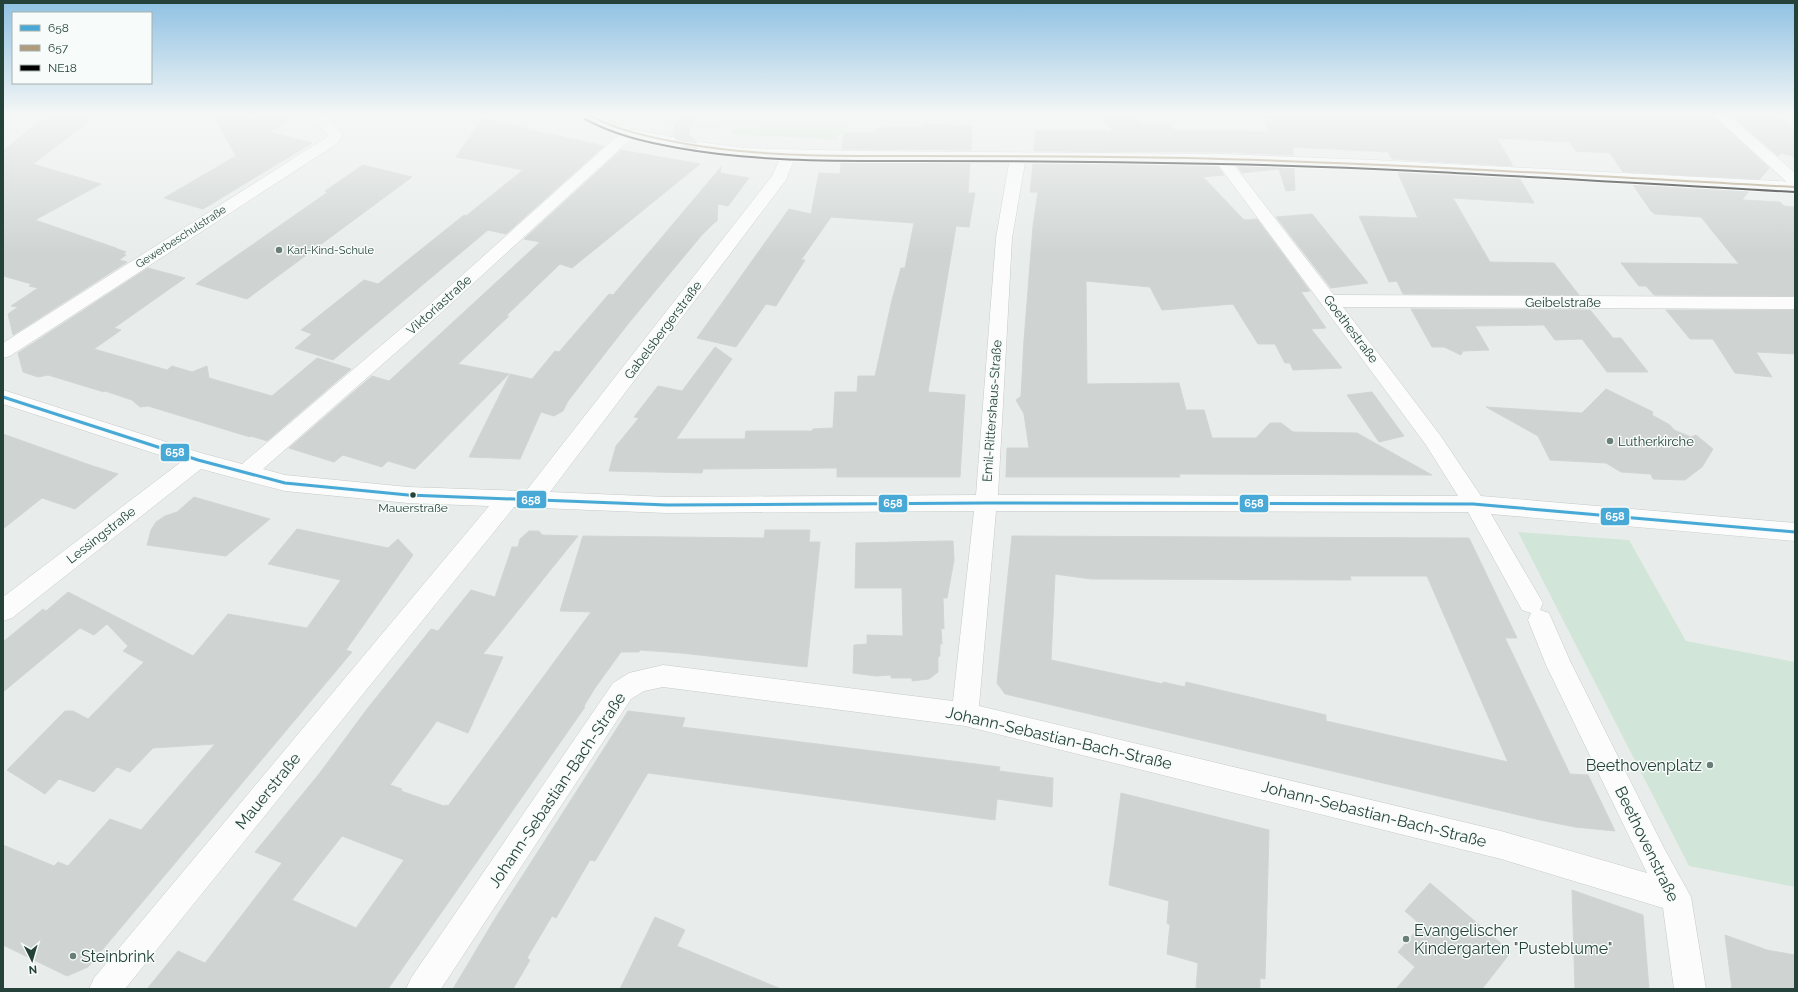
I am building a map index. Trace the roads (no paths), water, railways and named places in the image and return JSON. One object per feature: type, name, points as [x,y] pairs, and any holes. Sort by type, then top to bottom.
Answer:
[{"type":"street","name":"Gewerbeschulstraße","points":[[3,352],[300,161]]},
{"type":"street","name":"Viktoriastraße","points":[[245,473],[436,308],[598,161]]},
{"type":"street","name":"Gabelsbergerstraße","points":[[520,500],[552,475],[780,177],[786,161]]},
{"type":"street","name":"Emil-Rittershaus-Straße","points":[[965,714],[986,503],[1004,238],[1017,161]]},
{"type":"street","name":"Goethestraße","points":[[1224,161],[1433,440],[1462,483],[1473,504]]},
{"type":"street","points":[[1279,161],[1420,167],[1795,187]]},
{"type":"street","points":[[1773,161],[1795,181]]},
{"type":"street","name":"Geibelstraße","points":[[1330,301],[1795,303]]},
{"type":"street","points":[[3,397],[198,460],[245,473],[293,484],[408,495],[667,505],[986,503],[1473,504],[1795,532]]},
{"type":"street","name":"Lessingstraße","points":[[3,610],[198,460]]},
{"type":"street","name":"Mauerstraße","points":[[105,989],[520,500]]},
{"type":"street","name":"Beethovenstraße","points":[[1473,504],[1536,612],[1559,665],[1654,858],[1676,897],[1690,989]]},
{"type":"street","name":"Johann-Sebastian-Bach-Straße","points":[[422,989],[622,691],[638,681],[663,676],[965,714],[1501,844],[1676,897]]},
{"type":"place","name":"Karl-Kind-Schule","points":[[279,250]]},
{"type":"place","name":"Lutherkirche","points":[[1610,441]]},
{"type":"place","name":"Mauerstraße","points":[[413,495]]},
{"type":"place","name":"Beethovenplatz","points":[[1710,765]]},
{"type":"place","name":"Evangelischer Kindergarten \"Pusteblume\"","points":[[1406,939]]},
{"type":"place","name":"Steinbrink","points":[[73,956]]}]
